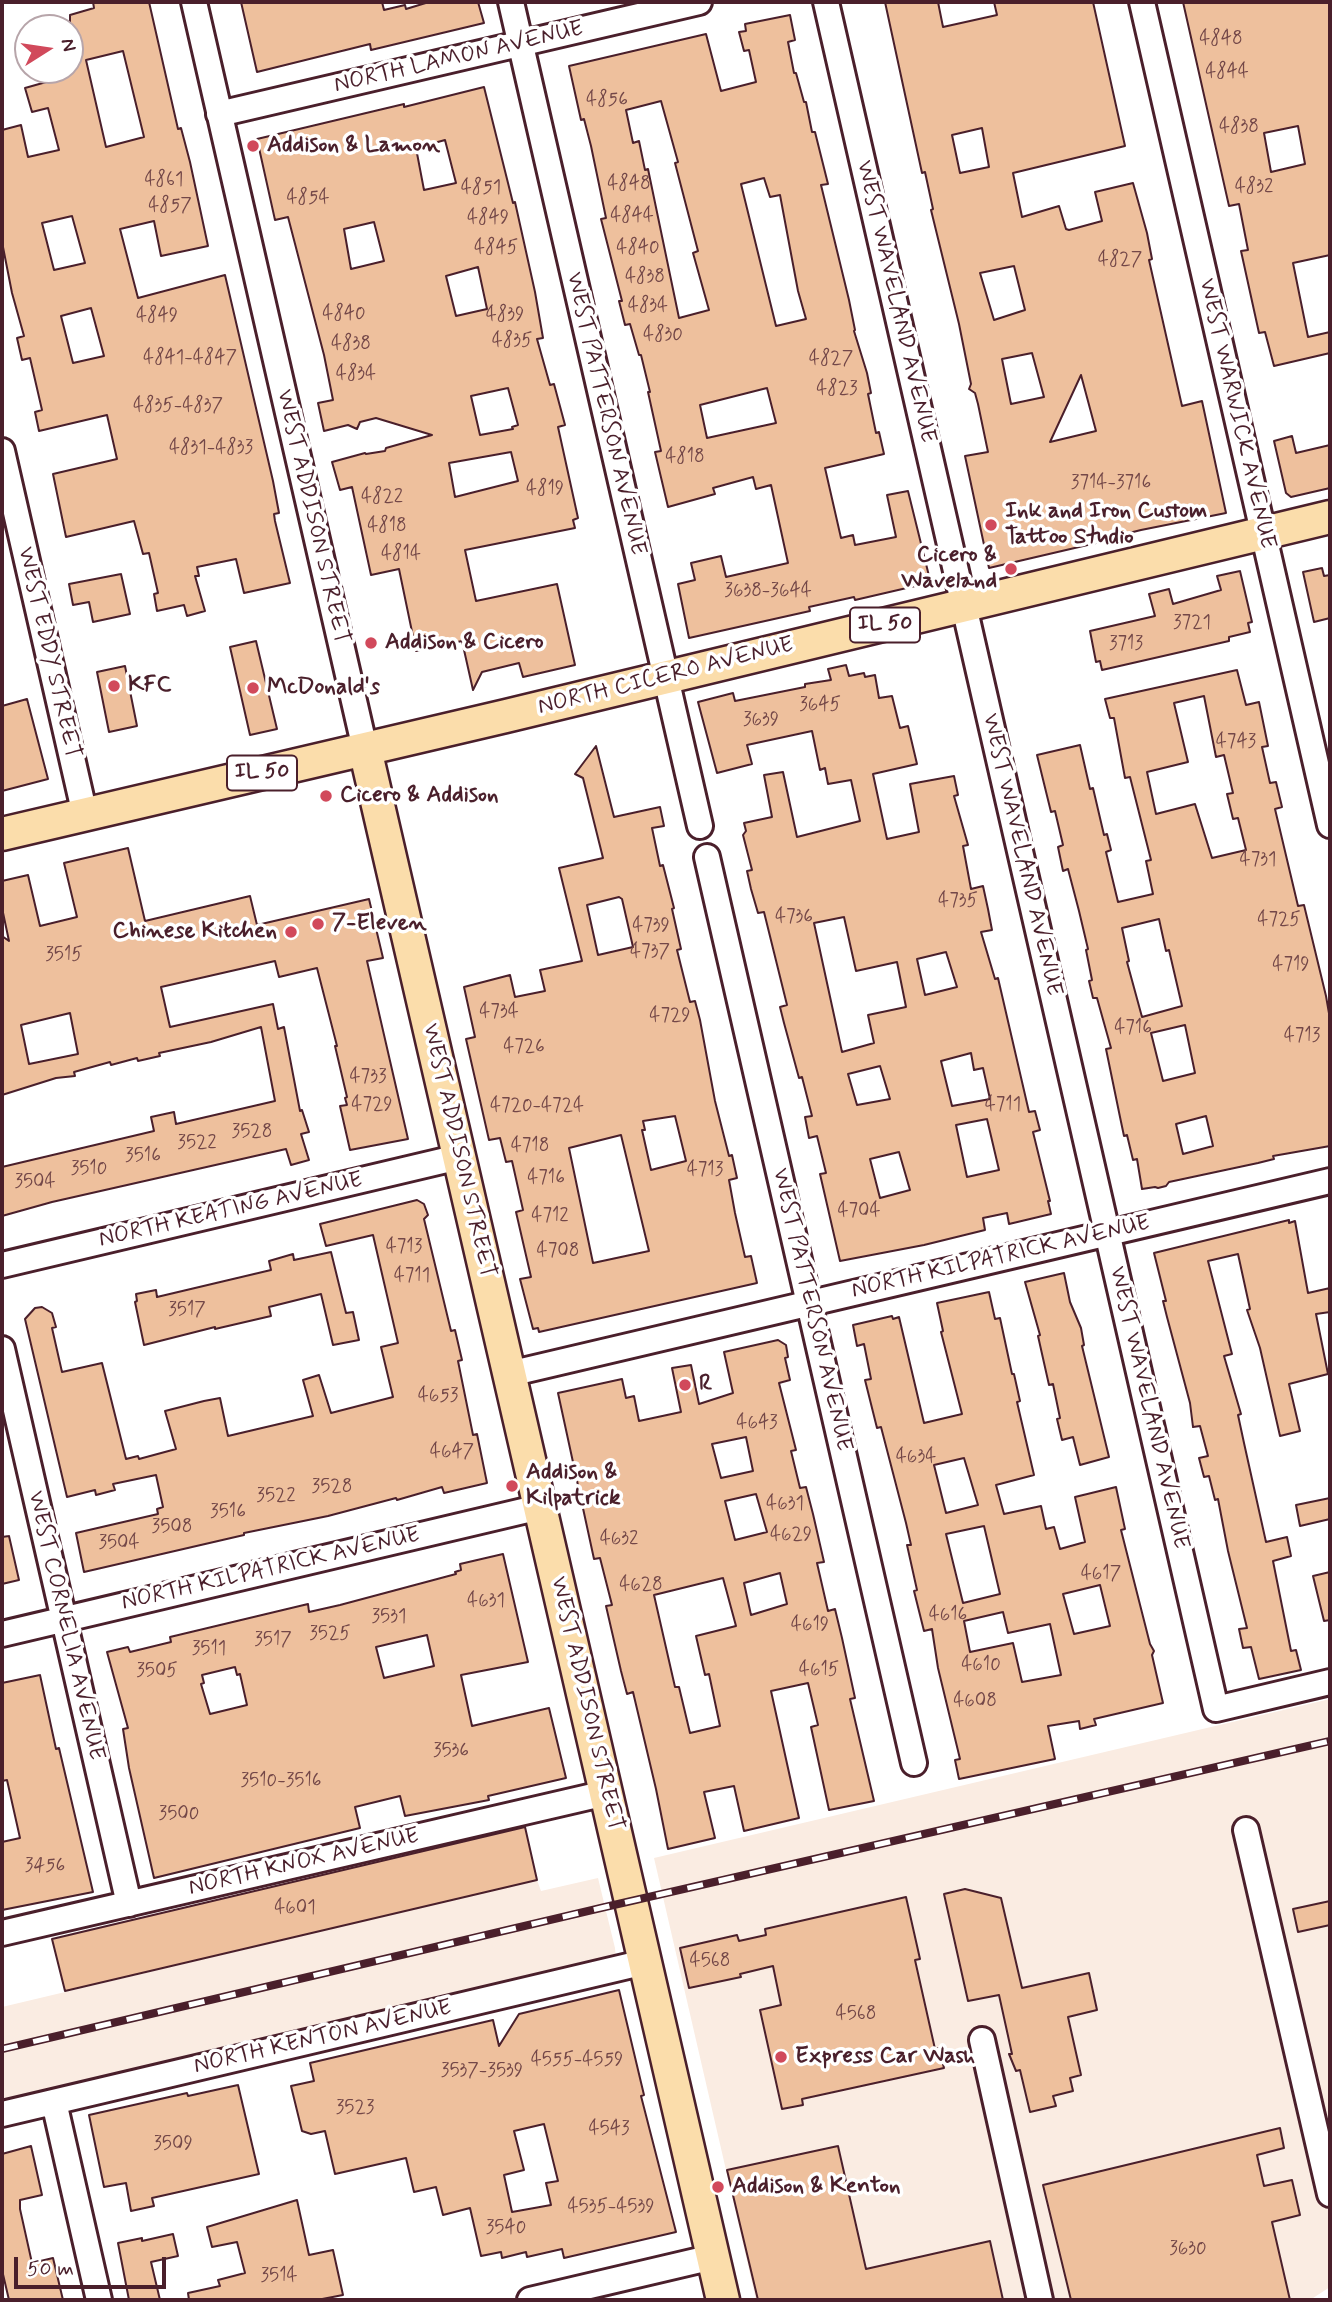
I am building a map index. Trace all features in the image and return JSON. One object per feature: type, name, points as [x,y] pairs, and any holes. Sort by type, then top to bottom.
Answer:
[{"type":"main road","name":"NORTH CICERO AVENUE","points":[[2,834],[1330,517]]},
{"type":"main road","name":"WEST ADDISON STREET","points":[[365,749],[723,2300]]},
{"type":"street","name":"WEST ADDISON STREET","points":[[194,2],[365,749]]},
{"type":"street","name":"WEST PATTERSON AVENUE","points":[[511,2],[700,826]]},
{"type":"street","name":"NORTH LAMON AVENUE","points":[[219,114],[699,2]]},
{"type":"street","name":"WEST WAVELAND AVENUE","points":[[826,2],[1216,1709],[1330,1682]]},
{"type":"street","name":"WEST WARWICK AVENUE","points":[[1142,2],[1330,825]]},
{"type":"street","name":"WEST EDDY STREET","points":[[2,451],[85,815]]},
{"type":"street","name":"WEST PATTERSON AVENUE","points":[[707,857],[914,1763]]},
{"type":"street","name":"NORTH KEATING AVENUE","points":[[2,1265],[459,1157]]},
{"type":"street","name":"NORTH KILPATRICK AVENUE","points":[[509,1374],[1330,1181]]},
{"type":"street","name":"WEST CORNELIA AVENUE","points":[[2,1349],[129,1904]]},
{"type":"street","name":"NORTH KILPATRICK AVENUE","points":[[2,1634],[540,1507]]},
{"type":"street","name":"NORTH KNOX AVENUE","points":[[2,1933],[606,1793]]},
{"type":"street","points":[[1246,1830],[1330,2194]]},
{"type":"street","name":"NORTH KENTON AVENUE","points":[[2,2114],[645,1962]]},
{"type":"street","points":[[982,2040],[1040,2300]]},
{"type":"street","points":[[54,2102],[99,2300]]},
{"type":"street","points":[[530,2300],[713,2257]]},
{"type":"shaded area","points":[[1330,1699],[1330,2287],[1310,2300],[756,2300],[654,1858]]},
{"type":"shaded area","points":[[598,1878],[616,1960],[2,2105],[2,2007],[537,1880],[541,1891]]},
{"type":"building","points":[[93,2],[149,2],[178,129],[181,128],[190,162],[208,246],[161,256],[154,221],[120,229],[138,298],[225,275],[273,481],[279,513],[274,514],[275,521],[290,583],[244,593],[236,559],[197,567],[199,576],[195,576],[205,611],[187,616],[184,605],[157,611],[154,594],[158,593],[149,553],[143,554],[134,521],[66,537],[53,474],[117,459],[107,415],[39,431],[35,412],[42,410],[30,358],[22,360],[17,338],[24,336],[2,242],[2,130],[21,125],[28,157],[59,150],[48,108],[32,112],[25,88],[39,84],[84,84],[84,14],[73,14],[94,8]],"holes":[[[123,51],[144,137],[106,147],[86,60]],[[72,216],[85,263],[54,270],[42,223]],[[91,308],[104,356],[73,363],[61,316]]]},
{"type":"building","points":[[241,2],[382,2],[384,10],[405,5],[406,9],[429,2],[478,2],[484,23],[371,50],[370,44],[257,72]]},
{"type":"building","points":[[885,2],[938,2],[943,27],[997,15],[994,2],[1093,2],[1125,146],[1013,173],[1022,217],[1059,206],[1066,229],[1102,221],[1095,192],[1133,183],[1147,233],[1152,259],[1149,260],[1182,406],[1202,401],[1226,513],[1141,530],[989,568],[965,456],[988,452],[975,393],[969,389],[971,384],[959,324],[931,210],[933,209],[925,172],[922,173]],"holes":[[[982,128],[989,167],[960,173],[952,135]],[[1014,266],[1025,310],[994,320],[980,273]],[[1032,353],[1044,397],[1011,404],[1002,359]],[[1081,375],[1096,431],[1050,442]]]},
{"type":"building","points":[[1183,2],[1330,2],[1330,255],[1293,263],[1308,337],[1330,332],[1330,353],[1274,366],[1265,332],[1259,333],[1241,251],[1248,250],[1239,204],[1229,206]],"holes":[[[1298,126],[1305,164],[1271,172],[1264,133]]]},
{"type":"building","points":[[790,15],[795,40],[788,42],[794,73],[806,102],[828,184],[821,185],[854,331],[867,373],[871,393],[868,394],[876,433],[879,432],[884,454],[825,468],[841,538],[853,535],[855,545],[896,537],[887,495],[908,491],[929,576],[924,584],[855,600],[854,597],[809,607],[810,611],[689,638],[678,584],[695,580],[691,563],[721,556],[726,577],[788,563],[771,485],[756,489],[753,477],[713,488],[715,494],[668,507],[655,452],[661,451],[650,392],[641,355],[630,324],[625,325],[619,301],[622,301],[601,219],[606,218],[591,146],[584,119],[581,120],[569,66],[706,34],[721,91],[756,82],[749,50],[744,51],[739,32],[746,31],[745,24]],"holes":[[[661,101],[678,162],[675,163],[698,251],[693,253],[709,310],[679,318],[648,169],[645,170],[639,141],[633,143],[626,110]],[[764,178],[770,197],[780,195],[806,319],[776,326],[741,184]],[[767,388],[776,423],[707,438],[700,405]]]},
{"type":"building","points":[[484,87],[513,203],[515,202],[535,292],[543,338],[537,339],[550,385],[554,384],[565,425],[558,427],[578,518],[573,520],[575,528],[465,550],[476,601],[557,584],[575,665],[523,677],[519,663],[482,672],[473,690],[462,641],[416,651],[399,569],[371,575],[352,487],[340,490],[332,462],[365,453],[385,451],[386,448],[432,435],[376,418],[360,422],[357,429],[348,425],[324,431],[318,403],[333,400],[324,355],[288,217],[275,220],[257,139],[404,104],[404,107]],"holes":[[[445,140],[456,183],[424,190],[416,148]],[[374,222],[384,261],[351,269],[344,229]],[[478,267],[487,309],[456,316],[446,276]],[[508,388],[518,425],[512,427],[513,429],[480,435],[471,396]],[[511,452],[518,481],[455,497],[449,463]]]},
{"type":"building","points":[[1292,436],[1296,453],[1330,445],[1330,488],[1291,497],[1286,493],[1274,441]]},
{"type":"building","points":[[1322,568],[1324,576],[1330,575],[1330,618],[1314,622],[1303,572]]},
{"type":"building","points":[[1240,571],[1252,622],[1248,623],[1250,632],[1229,637],[1229,641],[1102,670],[1100,661],[1096,662],[1090,631],[1155,616],[1149,594],[1169,589],[1173,604],[1221,590],[1217,576]]},
{"type":"building","points":[[121,574],[130,614],[93,622],[89,602],[73,605],[69,584]]},
{"type":"building","name":"McDonald's","points":[[256,641],[277,729],[250,735],[230,647]]},
{"type":"building","points":[[846,665],[849,676],[864,673],[865,677],[875,675],[879,698],[892,696],[900,728],[908,726],[917,764],[873,774],[887,839],[919,832],[910,784],[954,776],[958,795],[954,796],[968,845],[963,846],[971,889],[983,886],[992,930],[981,932],[995,979],[998,978],[1029,1112],[1035,1111],[1040,1130],[1033,1132],[1051,1214],[1009,1224],[1007,1213],[983,1218],[985,1230],[840,1261],[820,1174],[826,1173],[817,1136],[809,1138],[805,1117],[812,1116],[780,1007],[787,1005],[764,912],[758,913],[751,889],[747,871],[752,870],[743,835],[746,831],[744,823],[772,817],[764,775],[783,772],[797,837],[860,821],[851,780],[828,784],[825,768],[820,770],[812,731],[747,745],[752,764],[717,773],[698,702],[733,693],[735,701],[805,687],[805,684],[831,680],[828,669]],"holes":[[[844,917],[856,971],[897,962],[906,1007],[868,1015],[874,1043],[842,1052],[814,923]],[[946,952],[957,987],[925,995],[917,959]],[[971,1053],[974,1070],[983,1068],[990,1099],[952,1106],[941,1061]],[[880,1066],[890,1099],[857,1105],[848,1074]],[[987,1119],[999,1170],[967,1177],[956,1125]],[[899,1152],[910,1190],[880,1198],[870,1159]]]},
{"type":"building","name":"KFC","points":[[125,666],[137,726],[109,732],[97,672]]},
{"type":"building","points":[[1237,670],[1246,705],[1259,702],[1268,746],[1262,747],[1270,783],[1276,782],[1282,807],[1275,809],[1298,906],[1304,905],[1330,1019],[1330,1146],[1273,1156],[1274,1159],[1169,1182],[1158,1188],[1142,1189],[1137,1159],[1133,1160],[1127,1135],[1124,1136],[1106,1049],[1111,1048],[1097,998],[1093,998],[1089,981],[1092,980],[1086,950],[1088,949],[1068,869],[1063,871],[1058,847],[1063,845],[1055,811],[1051,812],[1037,755],[1080,745],[1090,789],[1093,788],[1104,835],[1107,834],[1111,850],[1106,852],[1118,902],[1153,894],[1146,861],[1151,860],[1130,777],[1125,778],[1114,718],[1110,718],[1105,699]],"holes":[[[1204,696],[1216,757],[1224,755],[1233,793],[1227,794],[1233,819],[1238,818],[1246,850],[1212,858],[1195,804],[1156,814],[1147,772],[1188,762],[1174,703]],[[1159,919],[1182,1006],[1142,1017],[1127,962],[1129,961],[1122,928]],[[1185,1025],[1195,1073],[1163,1081],[1151,1033]],[[1206,1116],[1213,1146],[1183,1154],[1176,1124]]]},
{"type":"building","points":[[27,699],[48,779],[2,791],[2,706]]},
{"type":"building","points":[[596,746],[614,817],[660,807],[664,826],[652,828],[660,866],[663,865],[674,908],[672,909],[681,949],[677,950],[690,1002],[695,1001],[700,1020],[715,1101],[737,1178],[729,1180],[745,1257],[751,1256],[757,1283],[539,1332],[538,1328],[533,1329],[520,1279],[531,1277],[516,1212],[523,1210],[512,1161],[506,1162],[500,1138],[489,1140],[466,1039],[475,1037],[464,987],[510,975],[515,997],[545,991],[540,970],[582,961],[559,868],[603,858],[583,778],[575,774]],"holes":[[[619,897],[622,899],[633,947],[598,955],[587,905]],[[675,1116],[686,1161],[651,1170],[642,1130],[645,1130],[643,1121]],[[621,1135],[649,1251],[593,1263],[569,1148]]]},
{"type":"building","points":[[128,848],[145,921],[250,896],[257,925],[369,899],[383,958],[367,961],[408,1139],[350,1150],[340,1106],[347,1105],[347,1097],[317,968],[279,977],[275,961],[161,987],[170,1027],[273,1004],[278,1029],[284,1027],[300,1111],[302,1110],[309,1132],[301,1134],[309,1160],[291,1165],[286,1149],[52,1202],[2,1216],[2,1167],[154,1131],[151,1117],[174,1112],[176,1124],[275,1101],[261,1027],[211,1042],[159,1053],[160,1056],[138,1061],[137,1058],[111,1065],[110,1062],[74,1072],[75,1076],[56,1078],[2,1095],[2,936],[9,941],[2,908],[2,881],[28,875],[40,926],[77,917],[64,863]],"holes":[[[70,1013],[78,1054],[29,1064],[21,1025]]]},
{"type":"building","points":[[417,1200],[424,1204],[428,1215],[424,1219],[451,1331],[455,1330],[462,1360],[458,1361],[473,1435],[477,1434],[487,1483],[444,1493],[442,1487],[397,1500],[396,1498],[84,1572],[76,1533],[158,1514],[157,1509],[163,1507],[156,1475],[113,1484],[115,1490],[96,1495],[95,1490],[67,1497],[25,1319],[35,1308],[42,1307],[52,1313],[56,1327],[52,1328],[62,1372],[102,1363],[126,1459],[138,1456],[139,1459],[176,1449],[165,1411],[204,1401],[220,1398],[228,1436],[313,1416],[303,1380],[319,1375],[331,1413],[393,1397],[381,1347],[398,1343],[373,1235],[326,1246],[320,1224]]},
{"type":"building","points":[[1289,1220],[1289,1223],[1295,1221],[1308,1293],[1330,1288],[1330,1312],[1316,1314],[1328,1374],[1289,1384],[1300,1431],[1280,1436],[1260,1348],[1247,1310],[1250,1309],[1238,1254],[1208,1261],[1232,1354],[1224,1356],[1241,1414],[1238,1415],[1266,1542],[1287,1537],[1291,1556],[1273,1561],[1291,1651],[1296,1650],[1301,1670],[1259,1679],[1251,1647],[1243,1648],[1239,1629],[1247,1628],[1218,1499],[1215,1500],[1209,1476],[1204,1477],[1199,1458],[1208,1456],[1200,1426],[1193,1427],[1190,1403],[1163,1301],[1166,1301],[1154,1253]]},
{"type":"building","points":[[331,1252],[346,1313],[353,1312],[359,1340],[333,1345],[321,1294],[269,1307],[271,1316],[144,1345],[135,1302],[136,1294],[156,1290],[157,1297],[271,1270],[269,1261],[293,1254],[294,1260]]},
{"type":"building","points":[[1064,1273],[1070,1302],[1081,1328],[1082,1346],[1109,1457],[1080,1465],[1073,1437],[1062,1440],[1053,1384],[1049,1385],[1038,1336],[1040,1335],[1025,1282]]},
{"type":"building","points":[[989,1292],[995,1319],[1000,1318],[1034,1475],[996,1485],[1004,1514],[1041,1506],[1046,1529],[1054,1527],[1060,1549],[1085,1542],[1075,1497],[1116,1487],[1125,1529],[1121,1530],[1154,1651],[1152,1655],[1163,1703],[1094,1719],[1096,1725],[1080,1729],[1079,1721],[1048,1726],[1055,1759],[959,1779],[955,1760],[960,1759],[938,1668],[932,1629],[924,1631],[914,1591],[917,1590],[907,1545],[911,1545],[906,1523],[881,1427],[877,1428],[865,1380],[871,1379],[864,1344],[857,1346],[853,1325],[892,1316],[893,1319],[899,1317],[924,1423],[962,1414],[941,1332],[943,1331],[937,1303]],"holes":[[[964,1458],[978,1505],[946,1513],[934,1465]],[[984,1526],[1000,1594],[963,1603],[946,1534]],[[1100,1585],[1110,1626],[1074,1634],[1063,1594]],[[1003,1612],[1008,1633],[1050,1624],[1061,1675],[1022,1682],[1013,1643],[970,1652],[964,1621]]]},
{"type":"building","points":[[778,1340],[786,1345],[788,1357],[785,1358],[790,1380],[779,1383],[796,1450],[791,1451],[800,1488],[806,1487],[813,1514],[824,1562],[817,1563],[828,1611],[835,1609],[842,1638],[855,1698],[850,1699],[874,1801],[829,1810],[811,1727],[818,1725],[808,1683],[771,1691],[799,1818],[744,1831],[734,1786],[704,1792],[715,1838],[668,1849],[633,1692],[627,1694],[621,1671],[606,1606],[612,1605],[600,1558],[594,1559],[558,1393],[622,1379],[626,1398],[634,1396],[639,1421],[681,1412],[672,1368],[691,1365],[699,1404],[733,1393],[724,1352]],"holes":[[[746,1437],[753,1471],[721,1478],[712,1444]],[[756,1494],[767,1532],[735,1540],[725,1501]],[[780,1573],[787,1604],[751,1615],[744,1583]],[[723,1578],[736,1626],[696,1636],[705,1675],[709,1674],[720,1726],[690,1733],[679,1687],[675,1687],[654,1595]]]},
{"type":"building","points":[[1330,1498],[1330,1519],[1300,1526],[1296,1505]]},
{"type":"building","points":[[9,1536],[19,1580],[2,1584],[2,1537]]},
{"type":"building","points":[[503,1554],[528,1662],[461,1675],[472,1726],[549,1708],[566,1778],[488,1796],[489,1800],[405,1816],[400,1796],[355,1807],[360,1828],[154,1878],[129,1768],[123,1729],[128,1728],[107,1652],[128,1647],[130,1652],[171,1642],[170,1637],[308,1604],[309,1612],[340,1605],[456,1574],[455,1572],[461,1570],[460,1564]],"holes":[[[427,1635],[434,1666],[384,1678],[376,1647]],[[235,1667],[237,1675],[240,1674],[247,1705],[210,1714],[201,1684],[204,1683],[202,1675]]]},
{"type":"building","points":[[1330,1572],[1330,1620],[1324,1621],[1313,1576]]},
{"type":"building","points":[[40,1675],[93,1892],[2,1910],[2,1842],[20,1838],[7,1780],[2,1781],[2,1683]]},
{"type":"building","points":[[525,1827],[537,1880],[65,1991],[52,1939]]},
{"type":"building","points":[[965,1889],[1001,1898],[1022,1988],[1089,1973],[1097,2010],[1068,2017],[1081,2075],[1070,2078],[1073,2091],[1053,2096],[1056,2106],[1030,2112],[1020,2070],[1016,2071],[1009,2054],[1012,2054],[999,1995],[968,2001],[944,1894]]},
{"type":"building","points":[[906,1897],[920,1959],[915,1960],[935,2049],[939,2048],[944,2068],[802,2099],[803,2105],[782,2109],[760,2010],[781,2005],[773,1966],[740,1974],[741,1977],[689,1988],[680,1948],[737,1935],[739,1941],[766,1935],[765,1929]]},
{"type":"building","points":[[1330,1901],[1330,1925],[1298,1932],[1293,1909]]},
{"type":"building","points":[[619,1990],[644,2095],[641,2096],[676,2232],[564,2258],[562,2249],[527,2257],[526,2252],[502,2258],[501,2252],[481,2256],[470,2208],[443,2215],[436,2187],[414,2192],[406,2158],[335,2174],[325,2131],[311,2134],[302,2131],[291,2086],[314,2081],[310,2063],[493,2020],[499,2046],[519,2014]],"holes":[[[544,2124],[558,2181],[546,2183],[551,2205],[512,2212],[504,2175],[524,2170],[514,2131]]]},
{"type":"building","points":[[238,2085],[259,2174],[152,2198],[154,2206],[131,2211],[126,2183],[104,2187],[89,2115],[187,2093],[188,2096]]},
{"type":"building","points":[[1280,2128],[1284,2148],[1257,2155],[1264,2186],[1292,2180],[1300,2215],[1272,2222],[1290,2300],[1071,2300],[1043,2185]]},
{"type":"building","points":[[31,2146],[42,2195],[20,2200],[20,2209],[32,2263],[53,2258],[63,2300],[9,2300],[2,2270],[2,2154]]},
{"type":"building","points":[[838,2146],[866,2269],[990,2241],[1003,2300],[758,2300],[727,2170]]},
{"type":"building","points":[[297,2200],[309,2255],[333,2250],[343,2295],[317,2300],[189,2300],[188,2293],[220,2286],[218,2280],[245,2273],[237,2242],[212,2247],[207,2227]]},
{"type":"building","points":[[173,2234],[178,2256],[151,2262],[160,2300],[129,2300],[118,2243]]},
{"type":"railway","points":[[2,2049],[1330,1741]]},
{"type":"place","name":"Addison & Lamon","points":[[253,146]]},
{"type":"place","name":"Ink and Iron Custom Tattoo Studio","points":[[991,525]]},
{"type":"place","name":"Cicero & Waveland","points":[[1011,569]]},
{"type":"place","name":"Addison & Cicero","points":[[371,643]]},
{"type":"place","name":"KFC","points":[[114,686]]},
{"type":"place","name":"McDonald's","points":[[253,688]]},
{"type":"place","name":"Cicero & Addison","points":[[326,796]]},
{"type":"place","name":"7-Eleven","points":[[318,924]]},
{"type":"place","name":"Chinese Kitchen","points":[[291,932]]},
{"type":"place","name":"R","points":[[685,1385]]},
{"type":"place","name":"Addison & Kilpatrick","points":[[512,1486]]},
{"type":"place","name":"Express Car Wash","points":[[781,2057]]},
{"type":"place","name":"Addison & Kenton","points":[[718,2187]]}]
